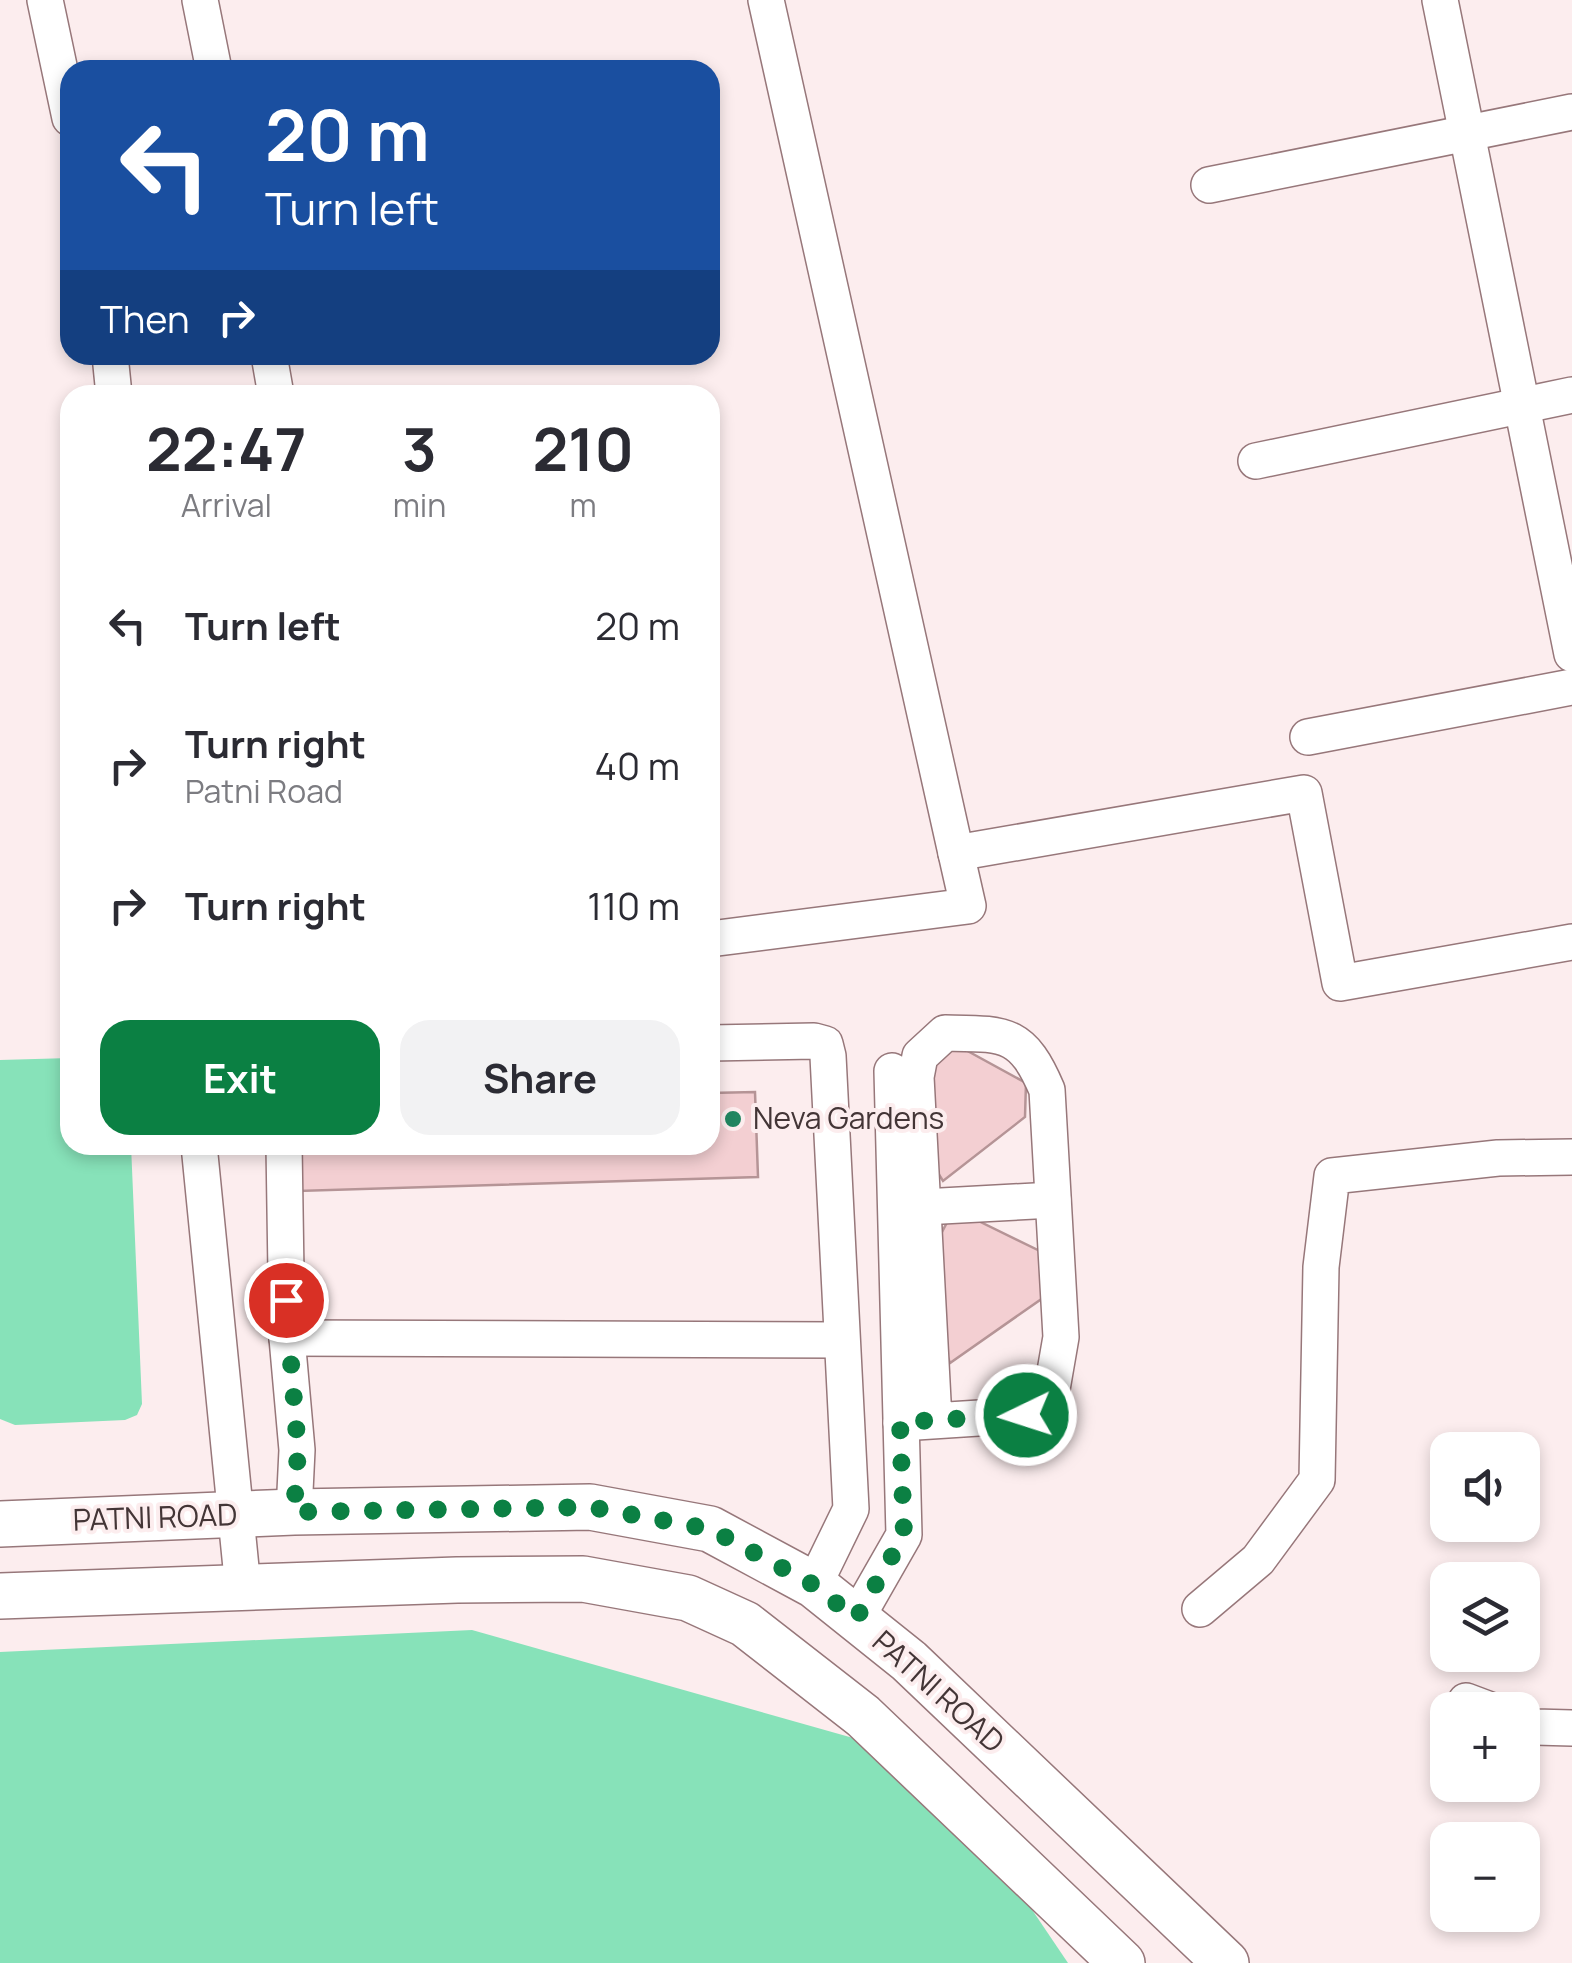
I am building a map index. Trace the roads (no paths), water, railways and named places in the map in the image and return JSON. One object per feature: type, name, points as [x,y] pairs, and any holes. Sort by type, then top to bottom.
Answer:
[{"type":"main road","name":"PATNI ROAD","points":[[0,1524],[294,1512],[590,1507],[710,1529],[814,1585],[910,1661],[1226,1963]]},
{"type":"main road","points":[[0,1596],[584,1578],[688,1598],[744,1624],[863,1716],[1122,1963]]},
{"type":"street","points":[[45,0],[60,71]]},
{"type":"street","points":[[200,0],[212,60]]},
{"type":"street","points":[[720,938],[968,906],[766,0]]},
{"type":"street","points":[[1440,0],[1572,654]]},
{"type":"street","points":[[1208,185],[1572,112]]},
{"type":"street","points":[[1256,460],[1572,395]]},
{"type":"street","points":[[1308,737],[1572,688]]},
{"type":"street","points":[[956,853],[1304,793],[1340,983],[1572,942]]},
{"type":"street","points":[[945,1032],[1006,1037],[1032,1056],[1047,1090],[1060,1337],[1052,1390],[1026,1415],[917,1421],[906,1133],[920,1056],[945,1032]]},
{"type":"street","points":[[720,1042],[814,1040],[827,1049],[851,1509],[814,1585]]},
{"type":"street","points":[[856,1619],[904,1535],[917,1421],[923,1207],[892,1071]]},
{"type":"street","points":[[199,1155],[243,1588]]},
{"type":"street","points":[[284,1155],[287,1338],[298,1450],[294,1512]]},
{"type":"street","points":[[1200,1609],[1258,1560],[1317,1480],[1321,1267],[1332,1176],[1498,1158],[1572,1157]]},
{"type":"street","points":[[923,1207],[1053,1200]]},
{"type":"street","points":[[287,1338],[841,1340]]},
{"type":"street","points":[[1540,1727],[1572,1728]]},
{"type":"place","name":"Neva Gardens","points":[[733,1119]]}]
